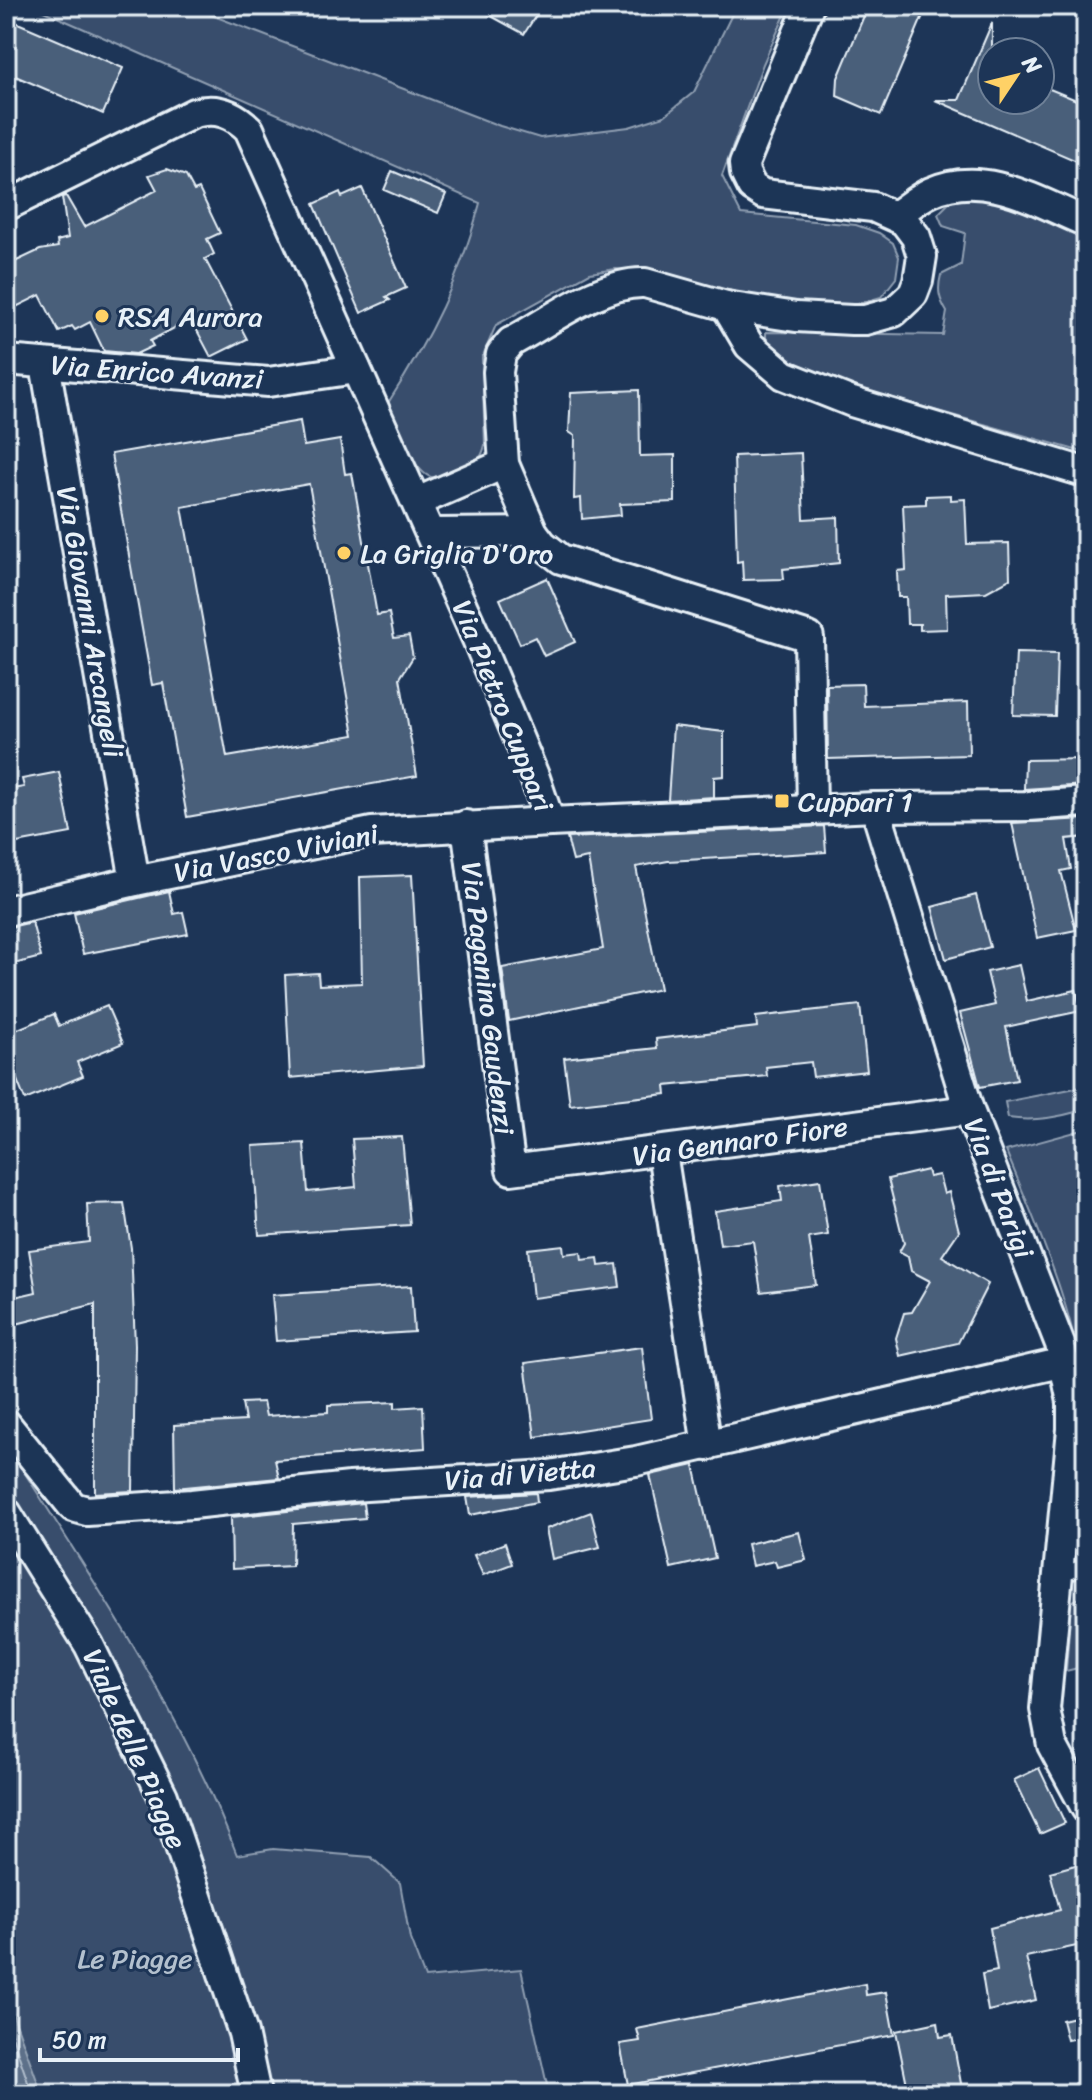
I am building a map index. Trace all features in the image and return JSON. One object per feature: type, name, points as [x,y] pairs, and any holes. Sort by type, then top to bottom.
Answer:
[{"type":"street","points":[[809,6],[744,164],[748,180],[756,190],[774,197],[873,207],[904,221],[916,237],[922,263],[913,294],[894,312],[865,320],[852,320],[796,317],[726,306],[654,285],[631,284],[600,293],[511,342],[501,354],[498,372],[504,464],[533,532],[542,544],[561,559],[809,637],[812,810]]},
{"type":"street","name":"Via Pietro Cuppari","points":[[6,206],[194,113],[214,110],[231,115],[243,124],[252,135],[431,533],[506,705],[550,822],[875,807],[1029,806],[1086,802]]},
{"type":"street","points":[[895,216],[931,192],[957,184],[974,183],[1003,188],[1086,222]]},
{"type":"street","points":[[726,306],[749,345],[784,375],[852,402],[1084,472]]},
{"type":"street","name":"Via Enrico Avanzi","points":[[6,360],[268,382],[356,369]]},
{"type":"street","name":"Via Giovanni Arcangeli","points":[[45,364],[135,881]]},
{"type":"street","points":[[417,502],[504,464]]},
{"type":"street","points":[[431,533],[533,532]]},
{"type":"street","name":"Via di Parigi","points":[[875,807],[969,1110],[1065,1362],[1073,1414],[1045,1709],[1057,1757],[1086,1808]]},
{"type":"street","name":"Via Vasco Viviani","points":[[6,911],[372,832],[550,822]]},
{"type":"street","name":"Via Paganino Gaudenzi","points":[[466,825],[511,1170]]},
{"type":"street","name":"Via Gennaro Fiore","points":[[511,1170],[969,1110]]},
{"type":"street","points":[[662,1152],[707,1446]]},
{"type":"street","name":"Via di Vietta","points":[[6,1424],[73,1507],[87,1511],[206,1503],[350,1487],[549,1475],[707,1446],[1065,1362]]},
{"type":"street","name":"Viale delle Piagge","points":[[6,1512],[89,1645],[163,1796],[243,2033],[256,2094]]},
{"type":"lane","points":[[1057,1575],[1086,1567]]},
{"type":"green space","points":[[32,6],[188,6],[500,126],[540,138],[629,127],[664,116],[694,92],[736,6],[789,6],[763,64],[722,176],[741,214],[856,225],[879,233],[893,243],[899,257],[896,278],[881,297],[857,304],[783,304],[747,299],[639,271],[616,269],[590,273],[496,325],[482,358],[484,450],[477,461],[466,468],[443,477],[431,477],[417,466],[411,456],[388,403],[442,307],[463,257],[480,203]]},
{"type":"green space","points":[[964,196],[983,196],[1086,235],[1086,453],[878,394],[800,368],[766,342],[766,332],[943,335],[947,312],[940,294],[941,275],[961,265],[965,233],[943,226],[938,214],[950,202]]},
{"type":"green space","points":[[1086,1086],[1086,1109],[1047,1118],[1008,1118],[1005,1102]]},
{"type":"green space","points":[[1086,1129],[1086,1439],[1081,1371],[1066,1307],[1044,1243],[1006,1151]]},
{"type":"green space","points":[[1086,1439],[1086,1550],[1081,1551],[1076,1545]]},
{"type":"green space","name":"Le Piagge","points":[[6,1444],[101,1593],[161,1695],[189,1747],[237,1855],[273,1849],[371,1857],[400,1883],[410,1939],[425,1978],[521,1969],[549,2094],[40,2094],[6,1995]]},
{"type":"green space","points":[[1086,1595],[1086,1666],[1066,1671],[1071,1602]]},
{"type":"water","points":[[6,1995],[39,2086],[40,2094],[6,2094]]},
{"type":"building","points":[[473,6],[542,6],[524,34]]},
{"type":"building","points":[[868,6],[927,6],[881,115],[837,96],[838,78]]},
{"type":"building","points":[[6,18],[123,68],[103,114],[6,72]]},
{"type":"building","points":[[976,60],[976,116],[1056,116],[1056,92],[1086,104],[1086,165],[935,100],[959,100]]},
{"type":"building","points":[[167,169],[186,176],[194,191],[199,189],[220,233],[207,239],[214,254],[205,259],[247,339],[211,357],[191,319],[150,341],[153,346],[136,354],[104,351],[90,322],[75,330],[72,326],[59,332],[40,295],[6,312],[6,266],[40,250],[58,247],[57,241],[68,238],[62,197],[66,196],[84,227],[157,190],[149,175]]},
{"type":"building","points":[[392,171],[446,194],[438,213],[384,190]]},
{"type":"building","points":[[362,188],[406,288],[386,297],[390,300],[361,313],[314,204],[340,192],[342,197]]},
{"type":"building","points":[[639,390],[640,456],[675,455],[675,502],[620,504],[621,515],[582,519],[581,498],[574,499],[575,436],[569,432],[571,393]]},
{"type":"building","points":[[300,421],[304,446],[340,440],[345,474],[352,473],[377,615],[389,613],[394,638],[409,636],[413,657],[400,678],[417,776],[187,817],[163,683],[152,685],[111,454]],"holes":[[[309,484],[354,735],[227,757],[182,507]]]},
{"type":"building","points":[[801,453],[804,519],[838,517],[839,563],[783,569],[784,579],[743,580],[742,561],[737,562],[734,456]]},
{"type":"building","points":[[951,495],[951,500],[965,499],[967,544],[1009,543],[1010,579],[986,592],[946,594],[947,629],[920,630],[920,624],[907,624],[906,597],[898,597],[897,571],[906,570],[903,505],[926,504],[926,496]]},
{"type":"building","points":[[547,578],[575,642],[544,656],[535,637],[520,644],[500,599]]},
{"type":"building","points":[[1016,653],[1057,654],[1055,716],[1013,715]]},
{"type":"building","points":[[863,684],[864,706],[968,702],[969,755],[828,759],[827,685]]},
{"type":"building","points":[[673,726],[724,732],[724,776],[714,777],[714,797],[668,800]]},
{"type":"building","points":[[1085,759],[1086,785],[1024,789],[1025,760]]},
{"type":"building","points":[[59,772],[71,833],[6,845],[6,790],[24,787],[22,779]]},
{"type":"building","points":[[1086,819],[1086,837],[1066,839],[1071,869],[1061,871],[1076,930],[1037,938],[1012,823]]},
{"type":"building","points":[[824,826],[826,852],[668,861],[636,867],[660,989],[509,1021],[502,968],[603,949],[588,858],[573,861],[567,838]]},
{"type":"building","points":[[412,875],[423,1066],[290,1078],[285,975],[318,973],[319,985],[362,983],[360,877]]},
{"type":"building","points":[[169,891],[174,914],[183,912],[188,934],[83,954],[74,913]]},
{"type":"building","points":[[976,895],[990,947],[946,959],[932,907]]},
{"type":"building","points":[[32,922],[41,957],[6,966],[6,928]]},
{"type":"building","points":[[1019,965],[1027,1001],[1076,990],[1081,1011],[1006,1027],[1017,1080],[980,1087],[960,1013],[995,1005],[987,972]]},
{"type":"building","points":[[860,1005],[867,1071],[813,1077],[811,1062],[766,1067],[767,1076],[665,1086],[666,1094],[570,1105],[564,1058],[657,1048],[656,1039],[757,1027],[756,1017]]},
{"type":"building","points":[[107,1006],[123,1043],[77,1062],[83,1076],[25,1100],[6,1052],[6,1034],[54,1014],[59,1026]]},
{"type":"building","points":[[402,1137],[410,1225],[259,1235],[253,1146],[304,1143],[308,1192],[356,1187],[352,1139]]},
{"type":"building","points":[[927,1170],[929,1177],[939,1175],[944,1194],[949,1192],[959,1231],[942,1256],[988,1284],[958,1343],[900,1356],[896,1338],[904,1313],[912,1312],[930,1281],[911,1271],[908,1257],[899,1252],[904,1243],[888,1179]]},
{"type":"building","points":[[820,1180],[828,1235],[809,1238],[816,1285],[761,1292],[753,1241],[720,1245],[715,1211],[782,1201],[780,1186]]},
{"type":"building","points":[[124,1203],[131,1248],[135,1345],[133,1491],[95,1493],[95,1304],[12,1325],[6,1315],[6,1299],[36,1292],[29,1250],[89,1242],[87,1204]]},
{"type":"building","points":[[563,1245],[564,1254],[581,1252],[582,1260],[598,1258],[599,1266],[617,1264],[620,1287],[533,1298],[528,1249]]},
{"type":"building","points":[[411,1286],[414,1332],[276,1341],[272,1295]]},
{"type":"building","points":[[642,1347],[651,1419],[535,1437],[525,1363]]},
{"type":"building","points":[[263,1402],[266,1416],[328,1412],[328,1405],[395,1402],[395,1408],[423,1406],[425,1448],[275,1460],[279,1478],[175,1488],[174,1425],[245,1421],[242,1403]]},
{"type":"building","points":[[694,1465],[715,1558],[671,1568],[650,1475]]},
{"type":"building","points":[[536,1493],[537,1502],[470,1515],[467,1497]]},
{"type":"building","points":[[363,1503],[365,1518],[293,1524],[292,1566],[232,1569],[231,1517]]},
{"type":"building","points":[[591,1512],[600,1547],[552,1559],[546,1529]]},
{"type":"building","points":[[799,1532],[806,1560],[777,1567],[775,1561],[752,1566],[747,1544]]},
{"type":"building","points":[[505,1543],[512,1564],[483,1575],[474,1555]]},
{"type":"building","points":[[1039,1768],[1065,1823],[1040,1834],[1014,1780]]},
{"type":"building","points":[[1086,1862],[1086,1944],[1026,1957],[1036,2000],[988,2011],[982,1974],[997,1971],[990,1928],[1060,1910],[1050,1872]]},
{"type":"building","points":[[865,1984],[866,1995],[886,1992],[894,2035],[628,2085],[620,2044],[640,2041],[637,2029]]},
{"type":"building","points":[[1086,2014],[1086,2036],[1067,2040],[1062,2020]]},
{"type":"building","points":[[938,2022],[940,2037],[952,2035],[963,2094],[909,2094],[896,2031]]},
{"type":"place","name":"RSA Aurora","points":[[102,316]]},
{"type":"place","name":"La Griglia D'Oro","points":[[344,553]]},
{"type":"place","name":"Cuppari 1","points":[[782,801]]}]
